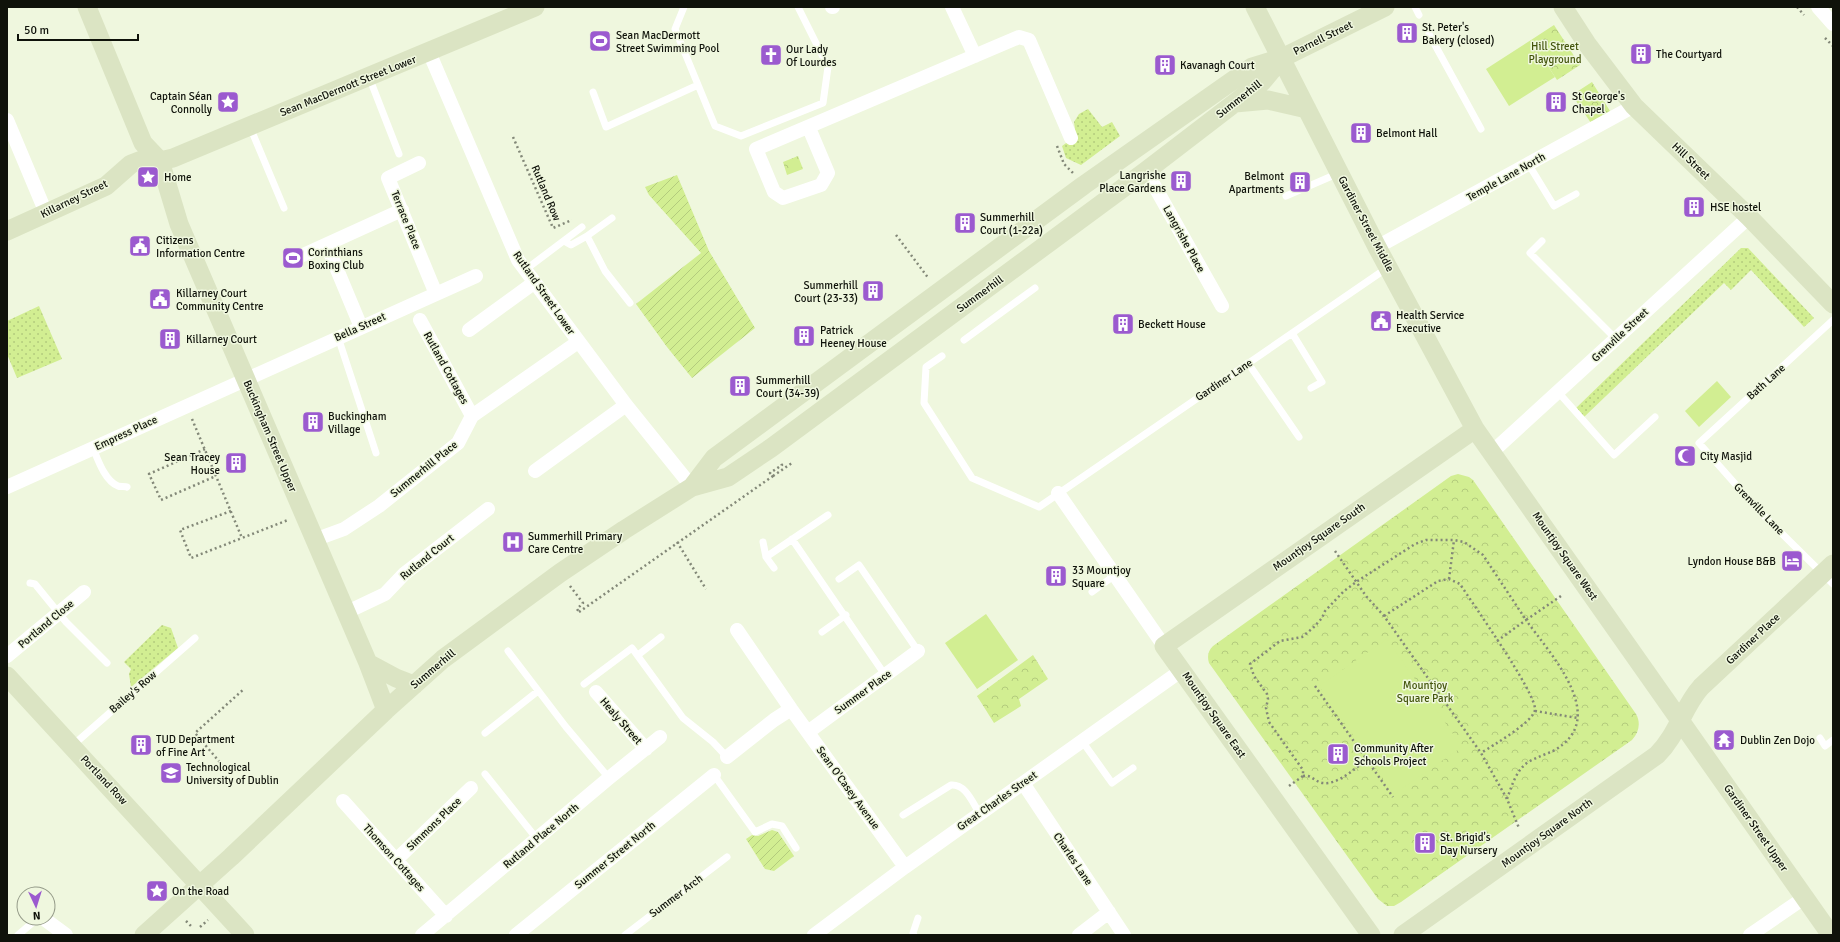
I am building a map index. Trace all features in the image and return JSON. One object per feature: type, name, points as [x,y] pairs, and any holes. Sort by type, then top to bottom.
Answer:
[{"type":"main road","points":[[87,7],[143,143],[160,161]]},
{"type":"main road","name":"Sean MacDermott Street Lower","points":[[160,161],[173,158],[535,7]]},
{"type":"main road","name":"Gardiner Street Middle","points":[[1255,7],[1377,247],[1454,388]]},
{"type":"main road","name":"Parnell Street","points":[[1282,58],[1385,7]]},
{"type":"main road","name":"Hill Street","points":[[1563,7],[1587,44],[1634,106],[1748,217],[1833,304]]},
{"type":"main road","name":"Summerhill","points":[[144,935],[200,885],[442,659],[560,573],[692,487],[728,477],[759,456],[1146,171],[1262,82],[1282,58]]},
{"type":"main road","name":"Summerhill","points":[[692,487],[714,458],[1084,185],[1252,67],[1282,58]]},
{"type":"main road","points":[[1235,103],[1268,100],[1307,109]]},
{"type":"main road","name":"Killarney Street","points":[[7,231],[106,186],[131,164],[144,159],[160,161]]},
{"type":"main road","name":"Buckingham Street Upper","points":[[160,161],[179,224],[345,613],[368,663],[386,710]]},
{"type":"main road","name":"Mountjoy Square West","points":[[1454,388],[1475,430],[1491,454],[1682,721]]},
{"type":"main road","name":"Mountjoy Square South","points":[[1164,646],[1475,430]]},
{"type":"main road","name":"Gardiner Place","points":[[1682,721],[1694,694],[1701,687],[1830,574]]},
{"type":"main road","name":"Mountjoy Square East","points":[[1164,646],[1348,905],[1371,935]]},
{"type":"main road","points":[[368,663],[395,678],[414,685]]},
{"type":"main road","name":"Portland Row","points":[[7,676],[245,935]]},
{"type":"main road","name":"Gardiner Street Upper","points":[[1682,721],[1831,935]]},
{"type":"main road","name":"Mountjoy Square North","points":[[1403,935],[1657,754],[1682,721]]},
{"type":"street","points":[[952,7],[975,56]]},
{"type":"street","points":[[1818,7],[1833,24]]},
{"type":"street","points":[[809,128],[828,173],[820,185],[783,198],[774,192],[756,150],[1019,38],[1029,40],[1070,138]]},
{"type":"street","name":"Rutland Street Lower","points":[[429,52],[514,251],[525,270],[626,405],[692,487]]},
{"type":"street","name":"Temple Lane North","points":[[1377,247],[1529,165],[1634,106]]},
{"type":"street","points":[[7,120],[46,213]]},
{"type":"street","name":"Terrace Place","points":[[418,163],[388,178],[436,294]]},
{"type":"street","name":"Langrishe Place","points":[[1146,171],[1222,306]]},
{"type":"street","points":[[303,255],[402,210]]},
{"type":"street","name":"Grenville Street","points":[[1491,454],[1748,217]]},
{"type":"street","points":[[331,256],[360,327]]},
{"type":"street","name":"Bella Street","points":[[245,379],[476,276]]},
{"type":"street","points":[[470,330],[535,282]]},
{"type":"street","name":"Rutland Cottages","points":[[420,320],[472,416]]},
{"type":"street","name":"Summerhill Place","points":[[314,540],[344,529],[379,506],[458,443],[472,416],[578,342]]},
{"type":"street","name":"Empress Place","points":[[7,487],[245,379]]},
{"type":"street","points":[[535,471],[626,405]]},
{"type":"street","name":"Mountjoy Square East","points":[[1058,493],[1164,646]]},
{"type":"street","name":"Rutland Court","points":[[345,613],[385,594],[404,574],[488,509]]},
{"type":"street","name":"Portland Close","points":[[7,656],[84,592]]},
{"type":"street","name":"Sean O'Casey Avenue","points":[[737,630],[791,709],[905,867]]},
{"type":"street","name":"Summer Place","points":[[808,732],[918,651]]},
{"type":"street","name":"Great Charles Street","points":[[815,935],[905,867],[1182,670]]},
{"type":"street","name":"Healy Street","points":[[596,692],[646,749]]},
{"type":"street","points":[[727,757],[774,720],[791,709]]},
{"type":"street","name":"Rutland Place North","points":[[422,935],[608,778],[660,737]]},
{"type":"street","name":"Summer Street North","points":[[524,931],[714,775]]},
{"type":"street","name":"Charles Lane","points":[[1023,783],[1124,935]]},
{"type":"street","name":"Simmons Place","points":[[396,860],[471,788]]},
{"type":"street","name":"Thomson Cottages","points":[[343,801],[446,916]]},
{"type":"street","points":[[1750,935],[1804,898]]},
{"type":"street","points":[[1078,935],[1109,912]]},
{"type":"street","points":[[54,926],[66,935]]},
{"type":"lane","points":[[684,7],[675,29],[715,126],[741,136],[823,103],[828,67],[798,7]]},
{"type":"lane","points":[[1415,7],[1419,15]]},
{"type":"lane","points":[[1429,34],[1481,128]]},
{"type":"lane","points":[[369,77],[399,154]]},
{"type":"lane","points":[[593,92],[606,126],[698,85]]},
{"type":"lane","points":[[250,126],[284,208]]},
{"type":"lane","points":[[1529,165],[1554,206],[1576,194]]},
{"type":"lane","points":[[1286,196],[1339,173]]},
{"type":"lane","points":[[564,240],[571,245],[587,236],[612,218]]},
{"type":"lane","points":[[525,270],[564,240],[579,226]]},
{"type":"lane","points":[[587,236],[605,271],[630,302]]},
{"type":"lane","points":[[1542,242],[1530,253],[1616,339]]},
{"type":"lane","name":"Gardiner Lane","points":[[942,356],[926,367],[924,403],[972,478],[1039,506],[1389,267]]},
{"type":"lane","points":[[964,340],[1035,288]]},
{"type":"lane","name":"Bath Lane","points":[[1698,443],[1833,320]]},
{"type":"lane","points":[[1292,333],[1322,382],[1311,388]]},
{"type":"lane","points":[[338,337],[376,453]]},
{"type":"lane","points":[[1248,363],[1299,437]]},
{"type":"lane","points":[[1558,392],[1614,455],[1655,417]]},
{"type":"lane","name":"Grenville Lane","points":[[1698,443],[1761,513],[1830,574]]},
{"type":"lane","points":[[93,448],[102,468],[109,478],[117,486],[127,486]]},
{"type":"lane","points":[[766,557],[828,515]]},
{"type":"lane","points":[[792,539],[846,615],[885,675]]},
{"type":"lane","points":[[763,542],[766,557],[774,568]]},
{"type":"lane","points":[[839,579],[859,565],[918,651]]},
{"type":"lane","points":[[1092,592],[1115,575]]},
{"type":"lane","points":[[30,583],[35,584],[58,613],[106,663]]},
{"type":"lane","points":[[822,632],[846,615]]},
{"type":"lane","points":[[638,655],[661,637]]},
{"type":"lane","name":"Bailey's Row","points":[[72,746],[195,638]]},
{"type":"lane","points":[[584,684],[632,648],[683,718],[713,742],[727,757]]},
{"type":"lane","points":[[508,651],[608,778]]},
{"type":"lane","points":[[485,733],[538,691]]},
{"type":"lane","points":[[1820,738],[1825,746],[1833,740]]},
{"type":"lane","points":[[1082,741],[1112,784],[1133,768]]},
{"type":"lane","points":[[485,774],[537,839]]},
{"type":"lane","points":[[714,775],[755,832],[772,824],[782,826],[796,848]]},
{"type":"lane","points":[[902,815],[951,785],[956,784],[964,788],[980,814]]},
{"type":"lane","name":"Summer Arch","points":[[625,935],[727,857]]},
{"type":"lane","points":[[914,935],[913,933],[918,918]]},
{"type":"lane","points":[[18,935],[29,926]]},
{"type":"path","name":"Rutland Row","points":[[513,137],[553,228],[571,219],[579,226]]},
{"type":"path","points":[[1056,144],[1064,164],[1072,172]]},
{"type":"path","points":[[896,235],[939,293]]},
{"type":"path","points":[[187,405],[242,538]]},
{"type":"path","points":[[205,449],[149,474],[161,500],[216,476]]},
{"type":"path","points":[[560,573],[583,603],[577,609],[579,612],[792,463]]},
{"type":"path","points":[[773,476],[770,473],[782,465]]},
{"type":"path","points":[[231,511],[180,530],[191,558],[303,513]]},
{"type":"path","points":[[1303,776],[1303,770],[1269,722],[1266,708],[1268,699],[1267,694],[1254,676],[1250,664],[1280,641],[1302,637],[1322,618],[1325,611],[1356,582],[1415,544],[1426,540],[1454,540],[1464,542],[1483,555],[1574,692],[1578,707],[1578,718],[1574,729],[1565,741],[1554,750],[1530,761],[1522,768],[1515,778],[1507,799]]},
{"type":"path","points":[[1448,579],[1454,540]]},
{"type":"path","points":[[677,542],[706,589]]},
{"type":"path","points":[[1335,551],[1356,582],[1384,616],[1481,753],[1507,799],[1519,828]]},
{"type":"path","points":[[1384,616],[1438,581],[1448,579],[1460,584],[1519,674],[1534,703],[1535,711],[1529,720],[1481,753]]},
{"type":"path","points":[[1497,641],[1561,596]]},
{"type":"path","points":[[1315,686],[1392,797]]},
{"type":"path","points":[[223,766],[194,733],[244,689]]},
{"type":"path","points":[[1535,711],[1578,718]]},
{"type":"path","points":[[1289,786],[1303,776],[1311,776],[1323,783],[1331,783],[1367,760]]},
{"type":"green space","name":"Hill Street Playground","points":[[1554,25],[1580,65],[1557,80],[1531,40]]},
{"type":"green space","points":[[1531,40],[1555,77],[1509,106],[1486,69]]},
{"type":"green space","name":"Hill Street Playground","points":[[1592,82],[1610,111],[1591,123],[1572,95]]},
{"type":"green space","points":[[1088,109],[1102,127],[1112,122],[1120,136],[1081,165],[1066,158],[1062,146],[1076,136],[1074,122],[1079,114]]},
{"type":"green space","points":[[798,156],[803,169],[787,175],[783,162]]},
{"type":"green space","points":[[677,175],[709,251],[755,328],[692,378],[667,347],[636,304],[701,253],[649,195],[645,187]]},
{"type":"green space","points":[[1741,248],[1748,248],[1814,318],[1804,327],[1751,270],[1731,290],[1724,283],[1583,418],[1575,409]]},
{"type":"green space","points":[[39,306],[62,359],[17,378],[7,354],[7,321]]},
{"type":"green space","points":[[1717,381],[1731,397],[1699,427],[1685,411]]},
{"type":"green space","name":"Mountjoy Square Park","points":[[1458,474],[1469,477],[1473,480],[1636,714],[1638,727],[1632,740],[1401,902],[1394,906],[1387,906],[1378,899],[1209,663],[1208,654],[1213,646],[1451,476]]},
{"type":"green space","points":[[986,614],[1018,660],[977,689],[945,643]]},
{"type":"green space","points":[[162,625],[171,628],[178,648],[131,687],[129,674],[131,669],[124,662]]},
{"type":"green space","points":[[1387,639],[1462,747],[1394,794],[1319,686]]},
{"type":"green space","points":[[1033,655],[1048,679],[1019,699],[1021,706],[994,723],[977,696]]},
{"type":"green space","points":[[772,830],[778,832],[794,856],[774,871],[765,869],[746,839],[752,835],[758,836]]},
{"type":"place","name":"St. Peter's Bakery (closed)","points":[[1407,33]]},
{"type":"place","name":"Sean MacDermott Street Swimming Pool","points":[[600,41]]},
{"type":"place","name":"The Courtyard","points":[[1641,54]]},
{"type":"place","name":"Our Lady Of Lourdes","points":[[771,55]]},
{"type":"place","name":"Kavanagh Court","points":[[1165,65]]},
{"type":"place","name":"Captain Séan Connolly","points":[[228,102]]},
{"type":"place","name":"St George's Chapel","points":[[1556,102]]},
{"type":"place","name":"Belmont Hall","points":[[1361,133]]},
{"type":"place","name":"Home","points":[[148,177]]},
{"type":"place","name":"Langrishe Place Gardens","points":[[1181,181]]},
{"type":"place","name":"Belmont Apartments","points":[[1300,182]]},
{"type":"place","name":"HSE hostel","points":[[1694,207]]},
{"type":"place","name":"Summerhill Court (1-22a)","points":[[965,223]]},
{"type":"place","name":"Citizens Information Centre","points":[[140,246]]},
{"type":"place","name":"Corinthians Boxing Club","points":[[293,258]]},
{"type":"place","name":"Summerhill Court (23-33)","points":[[873,291]]},
{"type":"place","name":"Killarney Court Community Centre","points":[[160,299]]},
{"type":"place","name":"Health Service Executive","points":[[1381,321]]},
{"type":"place","name":"Beckett House","points":[[1123,324]]},
{"type":"place","name":"Patrick Heeney House","points":[[804,336]]},
{"type":"place","name":"Killarney Court","points":[[170,339]]},
{"type":"place","name":"Summerhill Court (34-39)","points":[[740,386]]},
{"type":"place","name":"Buckingham Village","points":[[313,422]]},
{"type":"place","name":"City Masjid","points":[[1685,456]]},
{"type":"place","name":"Sean Tracey House","points":[[236,463]]},
{"type":"place","name":"Summerhill Primary Care Centre","points":[[513,542]]},
{"type":"place","name":"Lyndon House B&B","points":[[1792,561]]},
{"type":"place","name":"33 Mountjoy Square","points":[[1056,576]]},
{"type":"place","name":"Dublin Zen Dojo","points":[[1724,740]]},
{"type":"place","name":"TUD Department of Fine Art","points":[[141,745]]},
{"type":"place","name":"Community After Schools Project","points":[[1338,754]]},
{"type":"place","name":"Technological University of Dublin","points":[[171,773]]},
{"type":"place","name":"St. Brigid's Day Nursery","points":[[1425,843]]},
{"type":"place","name":"On the Road","points":[[157,891]]}]
